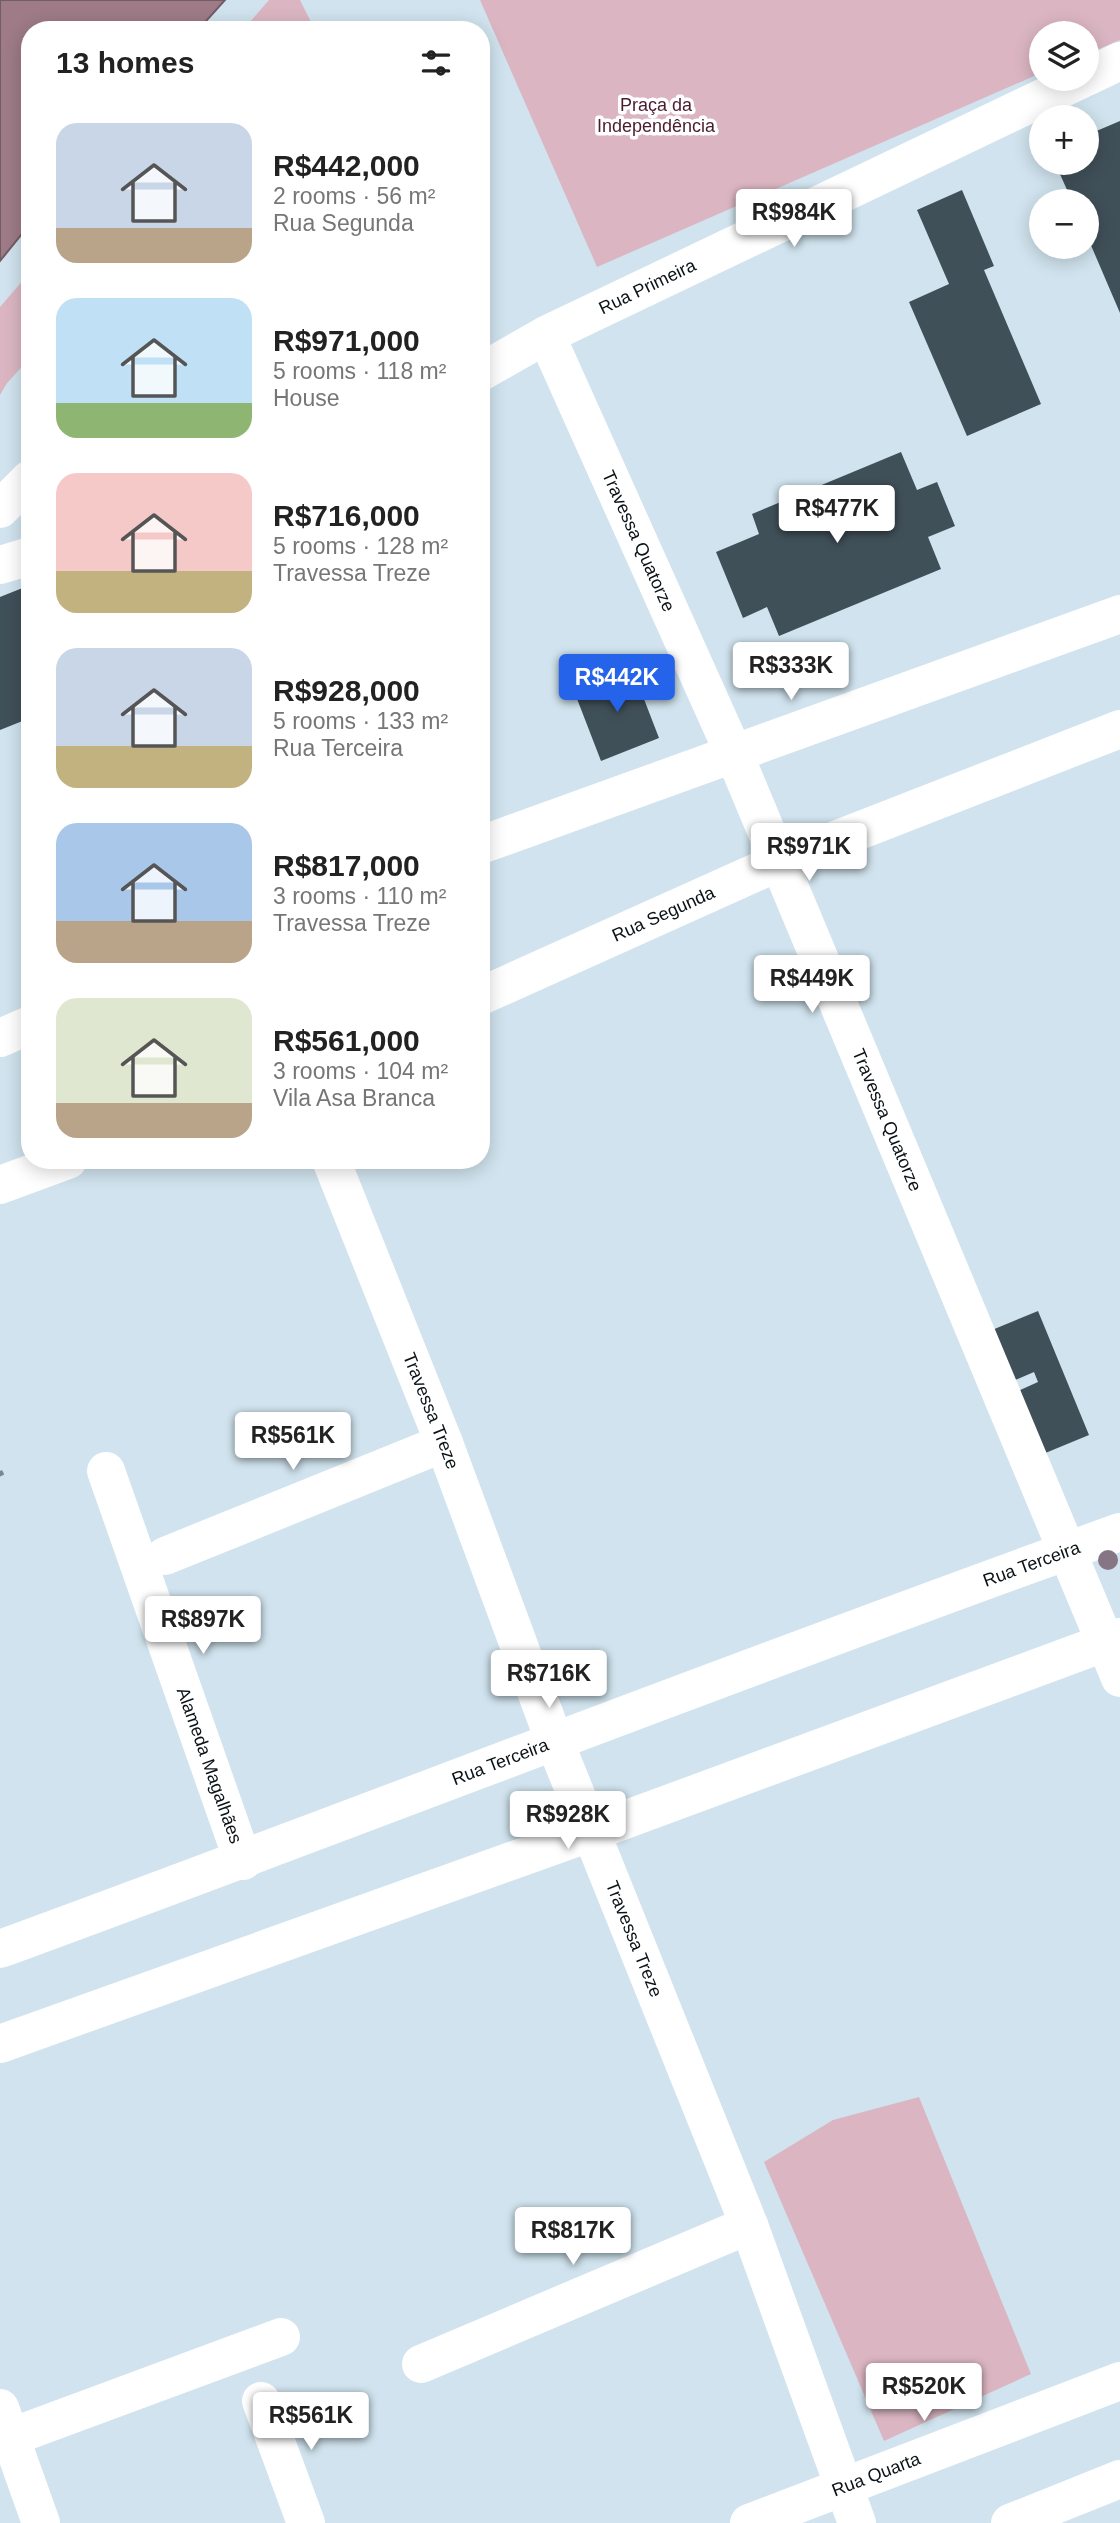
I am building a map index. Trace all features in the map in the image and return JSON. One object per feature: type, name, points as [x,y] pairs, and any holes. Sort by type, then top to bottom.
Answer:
[{"type":"street","name":"Rua Primeira","points":[[1099,71],[1120,61]]},
{"type":"street","name":"Rua Primeira","points":[[490,367],[546,335],[1057,91]]},
{"type":"street","name":"Travessa Quatorze","points":[[546,335],[734,754],[1069,1550],[1113,1640],[1120,1678]]},
{"type":"street","points":[[0,509],[21,489]]},
{"type":"street","points":[[0,565],[21,559]]},
{"type":"street","points":[[490,842],[1120,614]]},
{"type":"street","name":"Rua Segunda","points":[[490,992],[779,862],[1120,730]]},
{"type":"street","points":[[0,1038],[21,1029]]},
{"type":"street","points":[[0,1185],[44,1169]]},
{"type":"street","name":"Travessa Treze","points":[[335,1169],[444,1443],[554,1740],[749,2225],[858,2523]]},
{"type":"street","points":[[165,1556],[444,1443]]},
{"type":"street","name":"Alameda Magalhães","points":[[106,1471],[243,1860]]},
{"type":"street","name":"Rua Terceira","points":[[0,1949],[243,1860],[554,1740],[1120,1532]]},
{"type":"street","points":[[0,2044],[592,1832],[1113,1640]]},
{"type":"street","points":[[421,2364],[749,2225]]},
{"type":"street","points":[[41,2523],[5,2422],[281,2337]]},
{"type":"street","name":"Rua Quarta","points":[[749,2523],[1120,2381]]},
{"type":"street","points":[[261,2401],[306,2523]]},
{"type":"street","points":[[1010,2523],[1120,2479]]},
{"type":"path","points":[[0,1471],[3,1477]]},
{"type":"green space","points":[[269,0],[300,0],[310,21],[251,21]]},
{"type":"green space","name":"Praça da Independência","points":[[480,0],[1120,0],[1120,40],[1099,49],[1099,21],[1029,21],[1029,78],[597,267]]},
{"type":"green space","points":[[21,282],[21,368],[0,395],[0,307]]},
{"type":"green space","points":[[919,2097],[1031,2374],[884,2441],[764,2162],[833,2120]]},
{"type":"shaded area","points":[[0,0],[225,0],[206,21],[21,21],[21,235],[0,261]]},
{"type":"building","points":[[1120,121],[1120,313],[1097,259],[1099,259],[1099,189],[1067,189],[1060,175],[1099,175],[1099,130]]},
{"type":"building","points":[[962,190],[994,266],[984,270],[1041,404],[967,436],[909,302],[949,284],[917,210]]},
{"type":"building","points":[[901,452],[917,490],[937,482],[955,526],[928,537],[941,569],[779,636],[767,607],[743,618],[716,552],[759,534],[752,514]]},
{"type":"building","points":[[21,589],[21,722],[0,730],[0,597]]},
{"type":"building","points":[[632,668],[659,738],[601,761],[574,691]]},
{"type":"building","points":[[1038,1311],[1089,1435],[1043,1454],[1018,1391],[1038,1382],[1034,1372],[1013,1381],[992,1330]]}]
